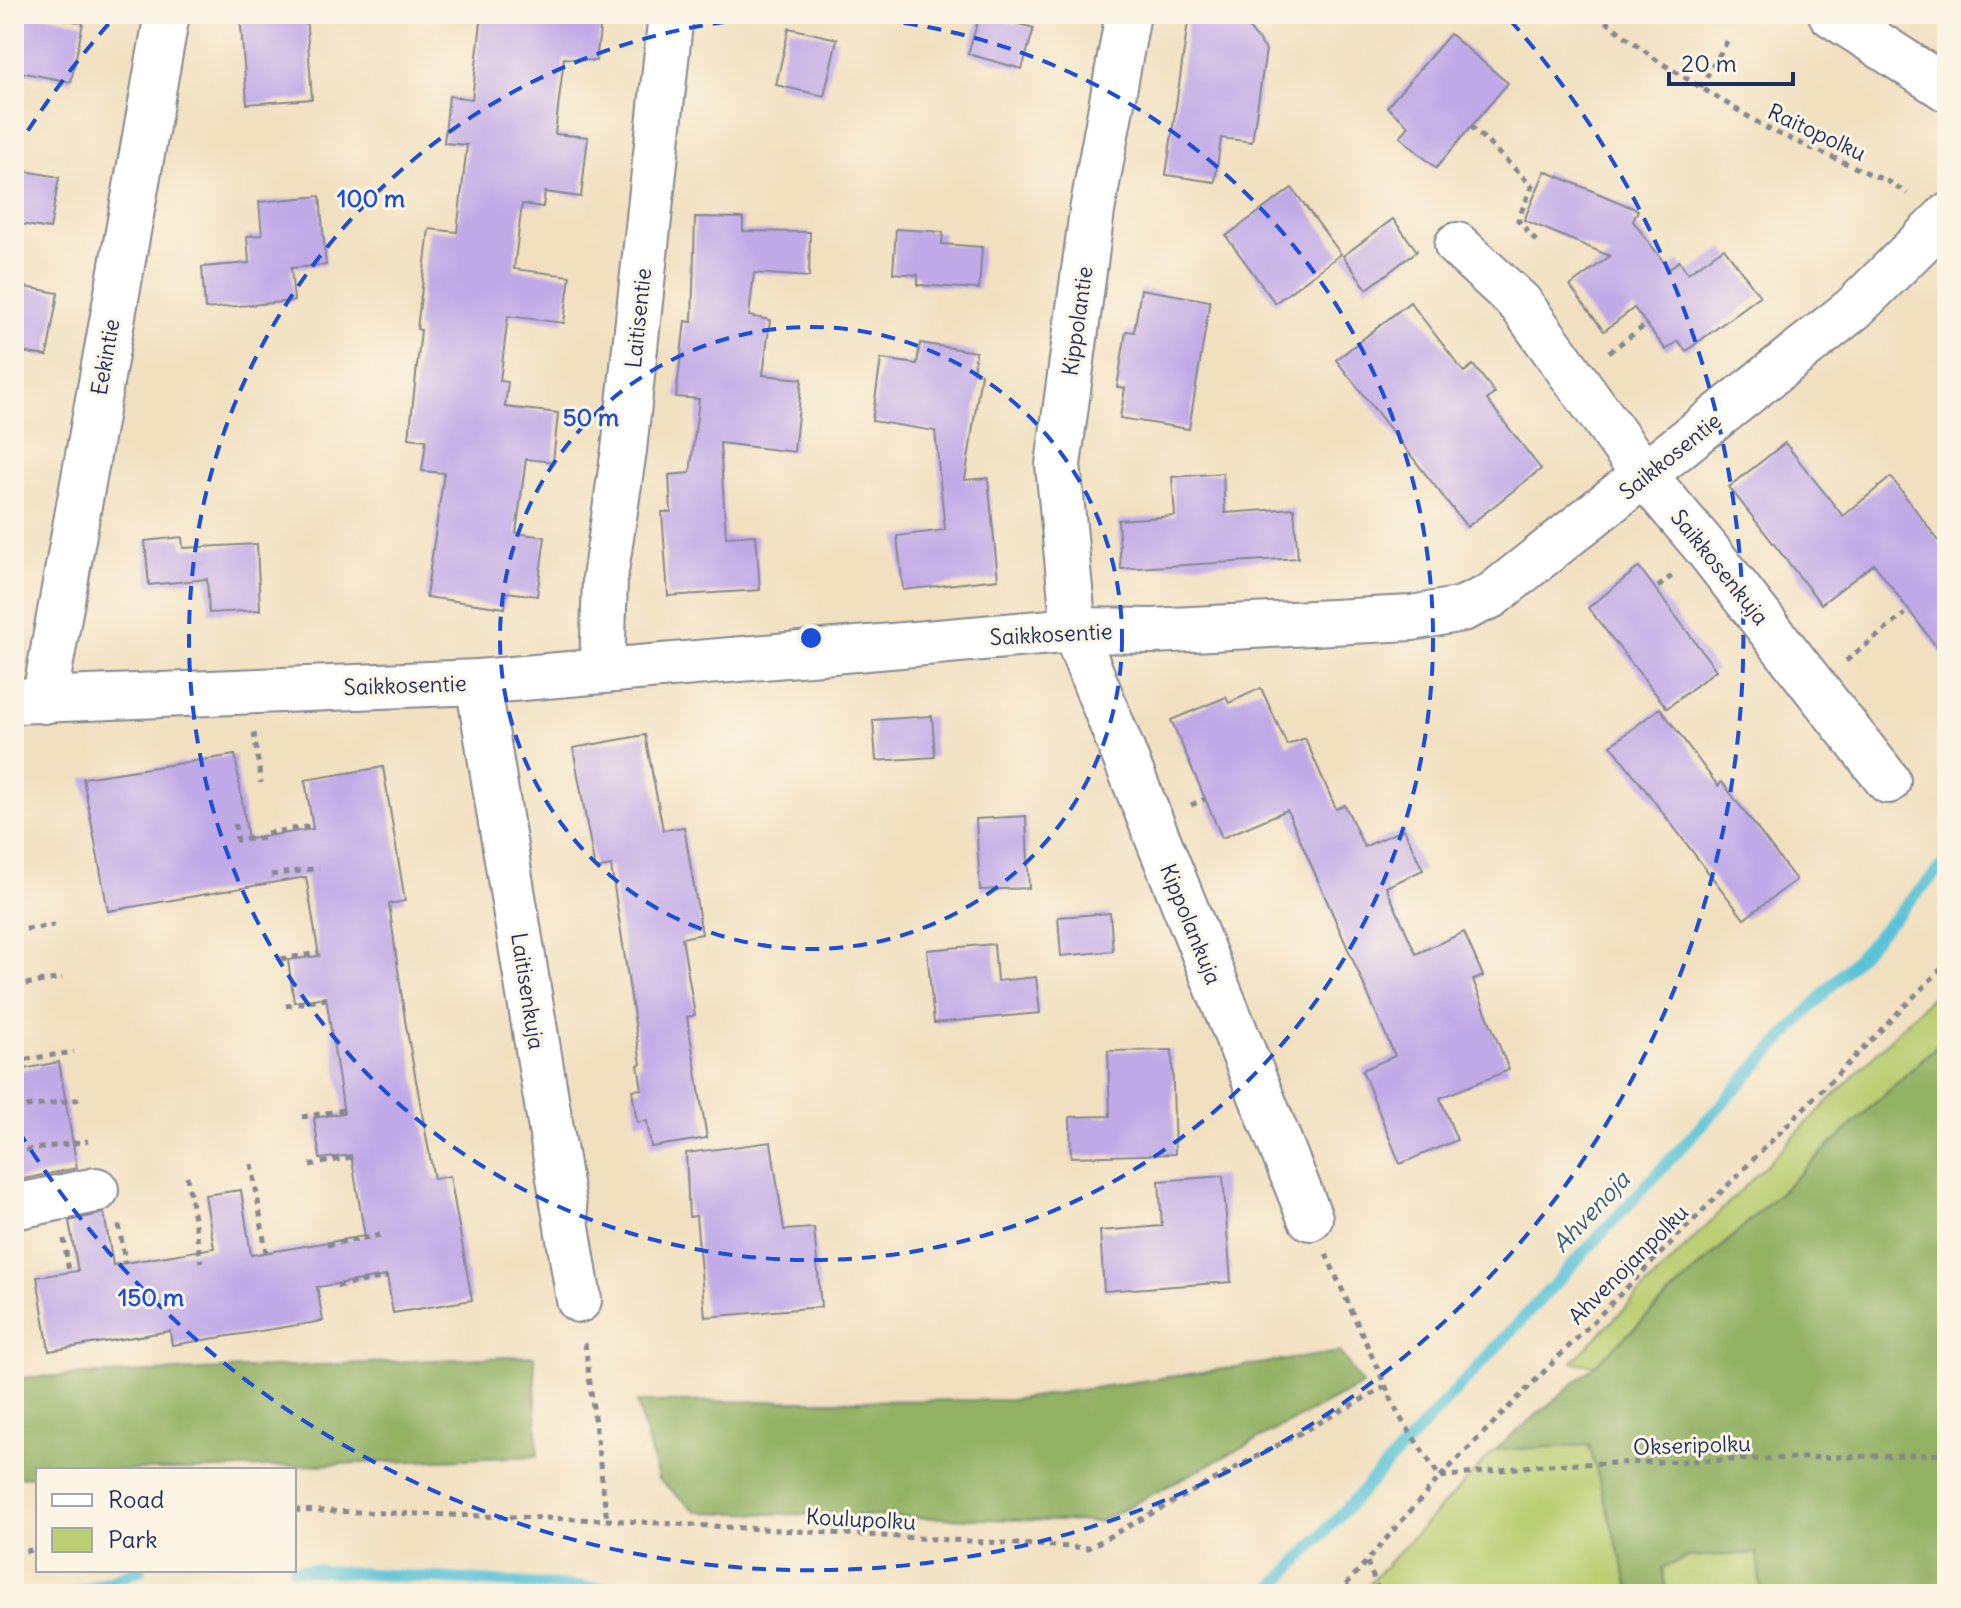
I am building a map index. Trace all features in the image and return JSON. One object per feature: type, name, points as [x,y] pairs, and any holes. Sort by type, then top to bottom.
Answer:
[{"type":"street","name":"Eekintie","points":[[29,701],[167,14]]},
{"type":"street","name":"Laitisentie","points":[[602,669],[605,578],[627,422],[671,14]]},
{"type":"street","name":"Kippolantie","points":[[1074,630],[1058,465],[1092,211],[1128,14]]},
{"type":"street","points":[[1831,14],[1947,89]]},
{"type":"street","name":"Saikkosentie","points":[[29,701],[478,682],[1074,630],[1169,630],[1439,615],[1491,596],[1645,476],[1853,309],[1945,218]]},
{"type":"street","name":"Saikkosenkuja","points":[[1457,245],[1520,303],[1645,476],[1888,781]]},
{"type":"street","name":"Kippolankuja","points":[[1074,630],[1310,1218]]},
{"type":"street","name":"Laitisenkuja","points":[[478,682],[579,1300]]},
{"type":"street","points":[[14,1207],[96,1190]]},
{"type":"path","name":"Raitopolku","points":[[1596,14],[1700,88],[1770,130],[1891,183],[1945,218]]},
{"type":"path","points":[[1700,88],[1729,38]]},
{"type":"path","points":[[1471,126],[1532,186],[1518,220],[1536,241]]},
{"type":"path","points":[[1600,341],[1609,353],[1647,324]]},
{"type":"path","points":[[1814,686],[1905,614]]},
{"type":"path","points":[[235,824],[237,840],[312,826]]},
{"type":"path","points":[[271,875],[319,868]]},
{"type":"path","points":[[14,931],[54,925]]},
{"type":"path","points":[[281,959],[319,953]]},
{"type":"path","name":"Ahvenojanpolku","points":[[1338,1594],[1440,1477],[1947,963]]},
{"type":"path","points":[[14,986],[62,978]]},
{"type":"path","points":[[286,1006],[326,999]]},
{"type":"path","points":[[14,1061],[74,1052]]},
{"type":"path","points":[[14,1109],[81,1099]]},
{"type":"path","points":[[302,1117],[343,1110]]},
{"type":"path","points":[[14,1152],[88,1141]]},
{"type":"path","points":[[310,1165],[352,1157]]},
{"type":"path","points":[[252,1164],[266,1252]]},
{"type":"path","points":[[187,1176],[201,1262]]},
{"type":"path","points":[[1310,1218],[1399,1416],[1440,1477]]},
{"type":"path","points":[[327,1245],[380,1235]]},
{"type":"path","points":[[337,1286],[387,1277]]},
{"type":"path","points":[[579,1300],[607,1520]]},
{"type":"path","name":"Koulupolku","points":[[296,1510],[607,1520],[1088,1548],[1385,1387]]},
{"type":"path","name":"Okseripolku","points":[[1440,1477],[1542,1465],[1947,1454]]},
{"type":"path","points":[[14,1555],[36,1549]]},
{"type":"path","points":[[1367,1562],[1380,1594]]},
{"type":"green space","points":[[1947,981],[1947,1036],[1595,1365],[1572,1362]]},
{"type":"green space","points":[[1947,1036],[1947,1594],[1761,1594],[1757,1553],[1688,1557],[1662,1568],[1667,1594],[1631,1594],[1589,1445],[1495,1450],[1595,1365]]},
{"type":"green space","points":[[1340,1352],[1362,1385],[1099,1522],[697,1512],[658,1479],[637,1402],[1011,1400]]},
{"type":"green space","points":[[534,1356],[538,1456],[239,1468],[36,1468],[36,1476],[14,1477],[14,1378]]},
{"type":"green space","points":[[1589,1444],[1631,1594],[1359,1594],[1495,1450]]},
{"type":"green space","points":[[1758,1553],[1761,1594],[1667,1594],[1662,1568],[1688,1557]]},
{"type":"building","points":[[14,14],[39,14],[83,23],[71,82],[14,71]]},
{"type":"building","points":[[240,14],[306,14],[312,99],[247,104]]},
{"type":"building","points":[[482,14],[602,14],[596,61],[564,58],[555,134],[588,137],[581,197],[545,192],[543,207],[522,204],[514,269],[570,276],[564,323],[508,316],[500,381],[508,382],[505,407],[558,413],[553,462],[526,459],[516,533],[545,537],[537,596],[507,592],[505,608],[426,597],[444,473],[422,471],[426,440],[409,438],[421,330],[417,329],[429,229],[457,232],[467,145],[444,143],[449,96],[472,99]]},
{"type":"building","points":[[980,14],[1034,28],[1022,69],[968,54]]},
{"type":"building","points":[[1189,15],[1245,23],[1266,50],[1252,142],[1221,138],[1215,182],[1166,175]]},
{"type":"building","points":[[789,28],[837,39],[824,96],[776,85]]},
{"type":"building","points":[[1450,34],[1508,83],[1436,168],[1400,137],[1409,126],[1387,107]]},
{"type":"building","points":[[14,169],[59,177],[50,229],[14,223]]},
{"type":"building","points":[[1545,171],[1638,210],[1633,221],[1669,269],[1679,261],[1688,273],[1724,248],[1760,296],[1686,351],[1678,341],[1666,350],[1634,308],[1604,331],[1570,286],[1610,256],[1524,220]]},
{"type":"building","points":[[1292,188],[1341,254],[1275,303],[1226,236]]},
{"type":"building","points":[[320,196],[326,265],[291,268],[294,301],[205,309],[202,267],[249,263],[247,236],[262,235],[259,202]]},
{"type":"building","points":[[695,217],[743,218],[743,231],[810,232],[809,277],[754,273],[749,316],[770,320],[763,375],[802,379],[794,452],[720,443],[726,537],[756,535],[760,590],[668,596],[662,512],[671,512],[669,475],[690,473],[699,399],[676,397],[685,321],[692,322]]},
{"type":"building","points":[[1393,219],[1417,251],[1367,289],[1343,256]]},
{"type":"building","points":[[896,229],[943,232],[942,244],[982,247],[979,289],[918,285],[918,275],[893,273]]},
{"type":"building","points":[[14,285],[58,293],[47,356],[14,351]]},
{"type":"building","points":[[1141,289],[1210,301],[1189,429],[1120,418],[1125,388],[1117,387],[1126,331],[1134,332]]},
{"type":"building","points":[[1410,302],[1464,372],[1473,365],[1495,393],[1487,400],[1541,469],[1467,527],[1336,360]]},
{"type":"building","points":[[920,343],[976,352],[973,372],[981,374],[965,480],[988,478],[998,579],[903,590],[897,536],[945,530],[935,431],[872,421],[881,359],[917,364]]},
{"type":"building","points":[[1785,443],[1843,516],[1891,477],[1947,552],[1947,661],[1874,564],[1821,604],[1729,487]]},
{"type":"building","points":[[1223,473],[1225,513],[1294,508],[1298,558],[1121,569],[1118,520],[1175,516],[1172,477]]},
{"type":"building","points":[[182,537],[183,548],[257,544],[260,610],[209,613],[207,579],[149,585],[145,541]]},
{"type":"building","points":[[1639,567],[1716,670],[1667,708],[1588,608]]},
{"type":"building","points":[[1261,688],[1287,745],[1305,738],[1336,809],[1345,805],[1364,847],[1404,829],[1423,870],[1386,887],[1416,954],[1464,932],[1483,976],[1473,980],[1509,1070],[1440,1098],[1457,1140],[1400,1164],[1362,1070],[1395,1056],[1287,810],[1222,838],[1171,720],[1226,697],[1229,703]]},
{"type":"building","points":[[1660,708],[1718,786],[1722,782],[1796,880],[1744,919],[1611,745]]},
{"type":"building","points":[[932,716],[935,757],[876,761],[873,720]]},
{"type":"building","points":[[645,735],[663,830],[684,827],[702,934],[682,938],[695,1015],[687,1017],[707,1138],[651,1147],[647,1121],[637,1122],[632,1090],[642,1089],[638,1065],[641,1064],[611,866],[595,869],[573,748]]},
{"type":"building","points":[[235,755],[248,839],[313,829],[305,780],[383,767],[405,901],[389,904],[405,1020],[434,1179],[450,1176],[472,1300],[393,1313],[387,1276],[317,1287],[323,1321],[172,1345],[170,1331],[49,1351],[37,1277],[78,1271],[69,1221],[104,1213],[113,1265],[214,1248],[205,1195],[241,1190],[251,1255],[365,1236],[351,1155],[320,1159],[314,1118],[344,1113],[326,997],[294,1002],[288,960],[319,956],[306,877],[108,911],[83,778]]},
{"type":"building","points":[[1026,816],[1029,888],[980,890],[976,819]]},
{"type":"building","points":[[1110,913],[1113,951],[1061,956],[1058,917]]},
{"type":"building","points":[[994,944],[997,981],[1036,977],[1040,1013],[934,1023],[927,950]]},
{"type":"building","points":[[1172,1050],[1175,1154],[1071,1157],[1070,1117],[1110,1116],[1108,1051]]},
{"type":"building","points":[[59,1062],[77,1168],[14,1181],[14,1071]]},
{"type":"building","points":[[771,1142],[784,1230],[814,1228],[821,1307],[705,1317],[696,1216],[689,1217],[686,1153]]},
{"type":"building","points":[[1223,1176],[1231,1282],[1104,1291],[1100,1231],[1162,1226],[1159,1181]]},
{"type":"waterway","name":"Ahvenoja","points":[[1267,1594],[1947,861]]},
{"type":"waterway","points":[[296,1569],[686,1594]]},
{"type":"waterway","points":[[72,1594],[134,1572]]}]
